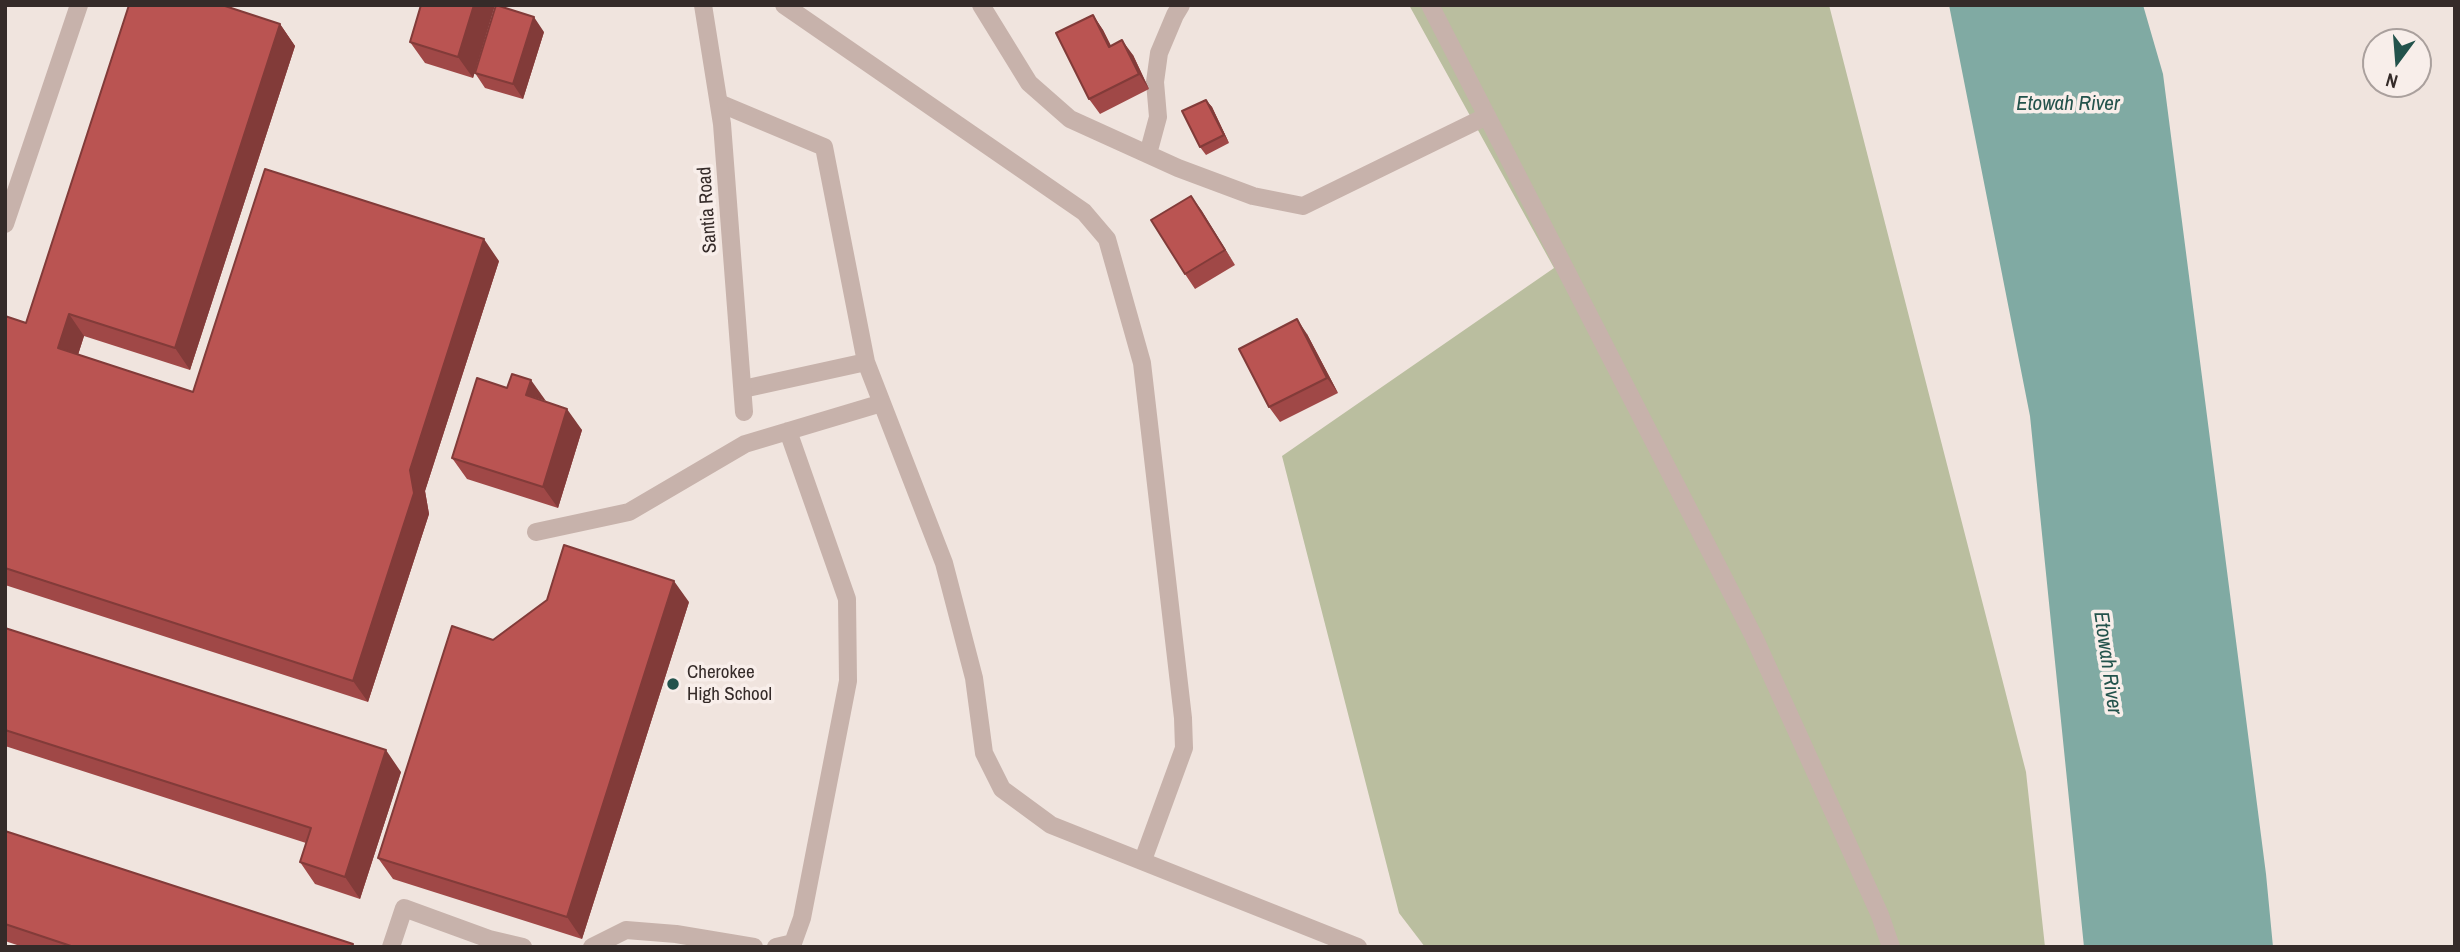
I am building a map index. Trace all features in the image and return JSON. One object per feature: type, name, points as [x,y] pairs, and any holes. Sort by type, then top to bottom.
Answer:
[{"type":"street","points":[[5,224],[79,5]]},
{"type":"street","name":"Santia Road","points":[[703,5],[719,103],[744,412]]},
{"type":"street","points":[[784,5],[1084,212],[1107,239],[1142,363],[1183,718],[1184,748],[1143,860]]},
{"type":"street","points":[[981,5],[1029,83],[1070,119],[1178,169],[1253,196],[1303,206],[1487,116]]},
{"type":"street","points":[[1147,154],[1158,117],[1155,82],[1160,53],[1181,5]]},
{"type":"street","points":[[1430,5],[1754,637],[1880,915],[1891,947]]},
{"type":"street","points":[[719,103],[824,147],[866,362],[944,563],[974,678],[984,752],[1002,789],[1051,825],[1358,947]]},
{"type":"street","points":[[743,389],[866,362]]},
{"type":"street","points":[[536,532],[629,512],[745,444],[882,403]]},
{"type":"street","points":[[776,947],[793,943],[802,918],[848,681],[847,598],[788,431]]},
{"type":"street","points":[[391,947],[404,908],[489,939],[523,947]]},
{"type":"street","points":[[592,947],[626,930],[754,947]]},
{"type":"green space","points":[[1409,5],[1829,5],[2026,772],[2045,947],[1425,947],[1399,913],[1282,456],[1554,268]]},
{"type":"water","name":"Etowah River","points":[[1949,5],[2143,5],[2163,74],[2266,874],[2273,947],[2084,947],[2030,416]]},
{"type":"building","points":[[129,5],[222,5],[280,24],[175,348],[69,314],[58,348],[193,392],[265,169],[484,239],[410,470],[414,493],[353,681],[5,568],[5,316],[26,323]]},
{"type":"building","points":[[421,5],[474,5],[458,57],[410,42]]},
{"type":"building","points":[[496,5],[534,17],[513,84],[475,73]]},
{"type":"building","points":[[1093,15],[1109,47],[1122,40],[1139,74],[1089,99],[1056,33]]},
{"type":"building","points":[[1206,100],[1224,135],[1200,147],[1182,111]]},
{"type":"building","points":[[1191,196],[1225,250],[1185,274],[1151,220]]},
{"type":"building","points":[[1297,319],[1327,378],[1269,407],[1239,349]]},
{"type":"building","points":[[512,374],[531,380],[526,395],[567,409],[543,487],[452,458],[477,378],[507,388]]},
{"type":"building","points":[[564,545],[674,581],[567,917],[378,858],[452,626],[493,640],[547,600]]},
{"type":"building","points":[[5,628],[386,750],[345,877],[300,862],[311,828],[5,730]]},
{"type":"building","points":[[5,831],[353,944],[352,947],[74,947],[5,924]]},
{"type":"place","name":"Cherokee High School","points":[[673,684]]}]
